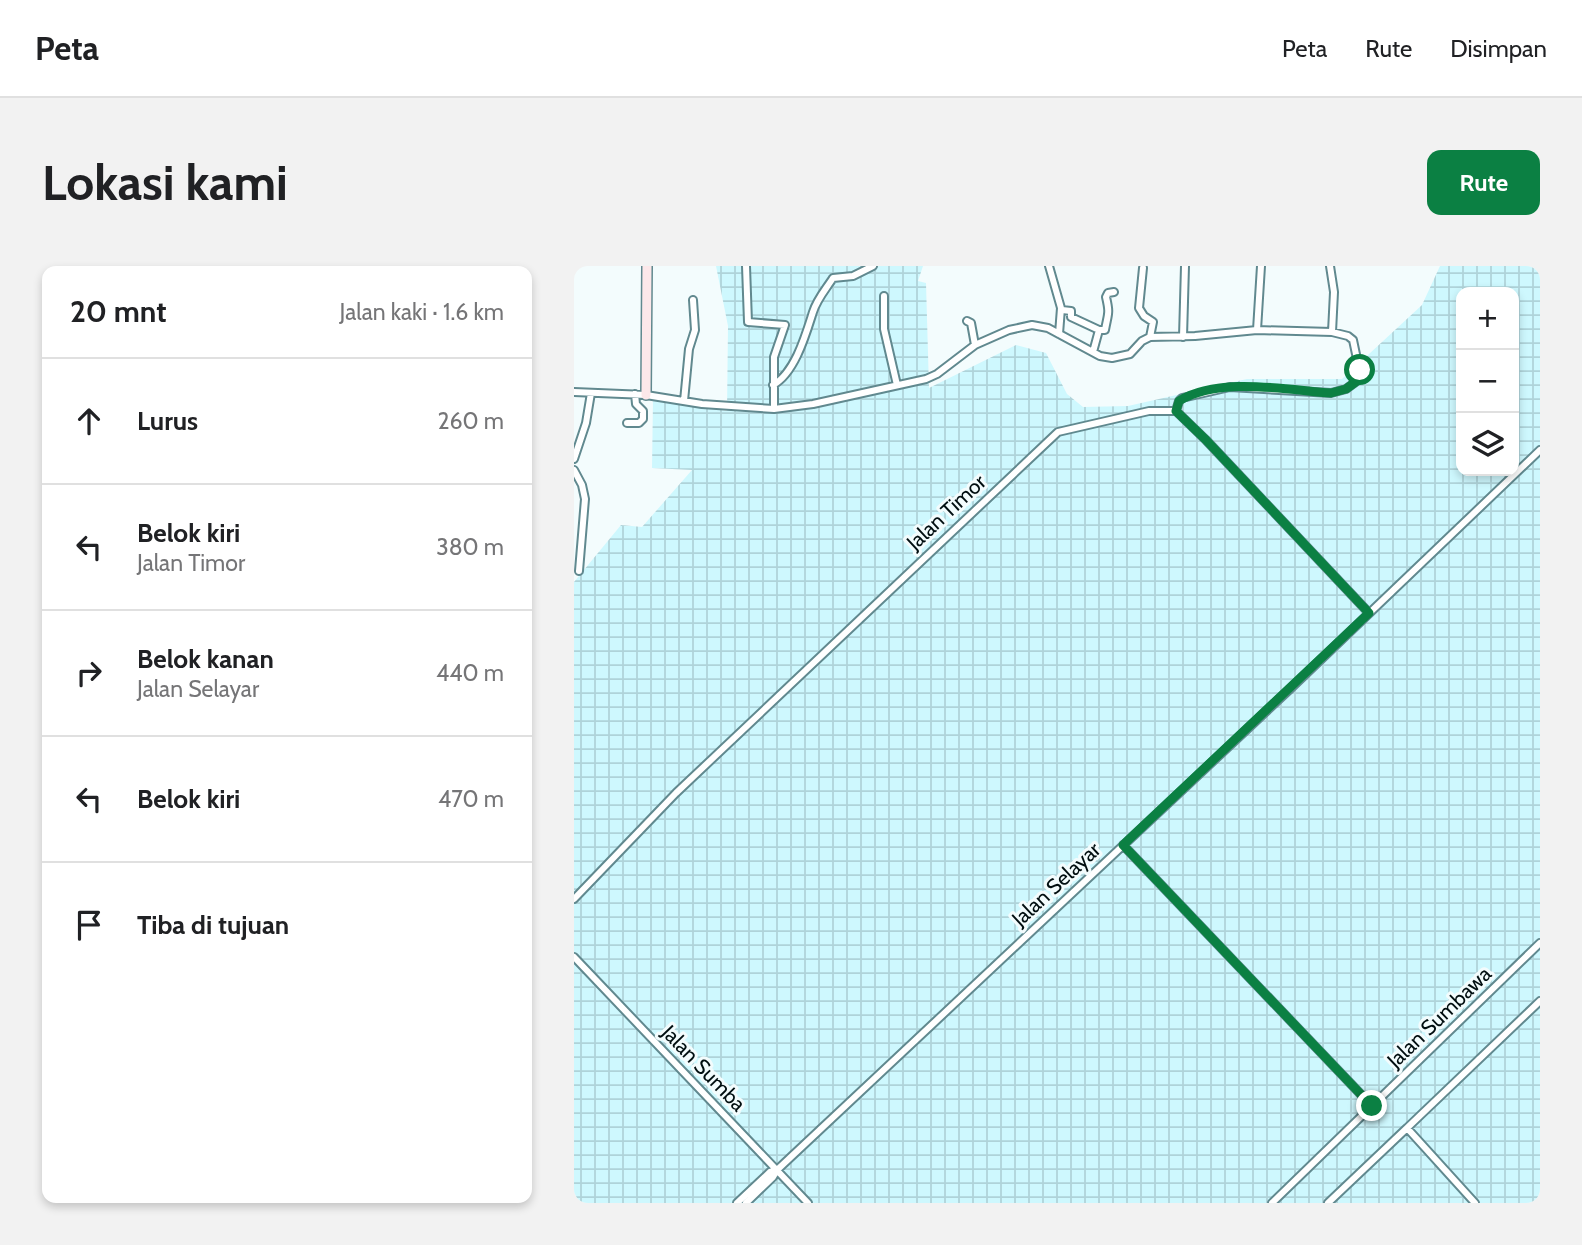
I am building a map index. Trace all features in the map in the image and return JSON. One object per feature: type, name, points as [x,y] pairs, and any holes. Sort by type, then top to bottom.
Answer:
[{"type":"street","points":[[646,395],[647,266]]},
{"type":"street","points":[[746,266],[748,321],[785,325],[774,357],[774,409]]},
{"type":"street","points":[[773,385],[782,378],[791,364],[818,302],[833,278],[853,276],[873,266]]},
{"type":"street","points":[[1049,266],[1062,310],[1059,334]]},
{"type":"street","points":[[1183,337],[1185,266]]},
{"type":"street","points":[[1257,330],[1261,266]]},
{"type":"street","points":[[1330,266],[1334,292],[1332,332]]},
{"type":"street","points":[[1143,268],[1139,308],[1153,323],[1150,337]]},
{"type":"street","points":[[1062,310],[1071,311],[1071,317],[1099,330],[1105,330],[1110,305],[1106,297],[1108,293],[1114,292]]},
{"type":"street","points":[[884,296],[884,329],[897,386]]},
{"type":"street","points":[[684,401],[689,349],[695,331],[693,300]]},
{"type":"street","points":[[967,321],[971,323],[975,345]]},
{"type":"street","points":[[574,392],[635,394],[774,409],[813,404],[926,379],[937,374],[975,345],[1026,325],[1042,326],[1107,358],[1124,357],[1150,337],[1183,337],[1257,330],[1332,332],[1348,336],[1354,343],[1361,375],[1346,389],[1331,393],[1230,387],[1182,398],[1176,411],[1369,613]]},
{"type":"street","points":[[1093,352],[1099,330]]},
{"type":"street","points":[[574,459],[586,423],[591,393]]},
{"type":"street","points":[[628,423],[643,419],[643,411],[636,404],[635,394]]},
{"type":"street","name":"Jalan Timor","points":[[574,899],[676,793],[1058,432],[1149,411],[1176,411]]},
{"type":"street","name":"Jalan Selayar","points":[[746,1203],[777,1170],[1540,450]]},
{"type":"street","points":[[574,470],[582,485],[585,499],[579,571]]},
{"type":"street","points":[[574,530],[584,530]]},
{"type":"street","points":[[1123,845],[1372,1106]]},
{"type":"street","name":"Jalan Sumbawa","points":[[1272,1203],[1540,943]]},
{"type":"street","name":"Jalan Sumba","points":[[574,957],[808,1203]]},
{"type":"street","points":[[574,964],[584,968]]},
{"type":"street","points":[[1328,1203],[1540,1001]]},
{"type":"street","points":[[1407,1129],[1475,1203]]},
{"type":"street","name":"Jalan Selayar","points":[[737,1203],[770,1172],[777,1170]]},
{"type":"shaded area","points":[[716,266],[923,266],[918,281],[926,283],[929,388],[1016,345],[1046,353],[1067,394],[1083,407],[1128,406],[1247,379],[1342,379],[1422,305],[1440,266],[1540,266],[1540,1203],[574,1203],[574,582],[621,525],[642,527],[692,470],[652,468],[653,399],[727,411],[728,326]]},
{"type":"route","points":[[1360,370],[1361,378],[1339,392],[1230,387],[1179,401],[1176,411],[1369,613],[1123,845],[1372,1106]]}]
